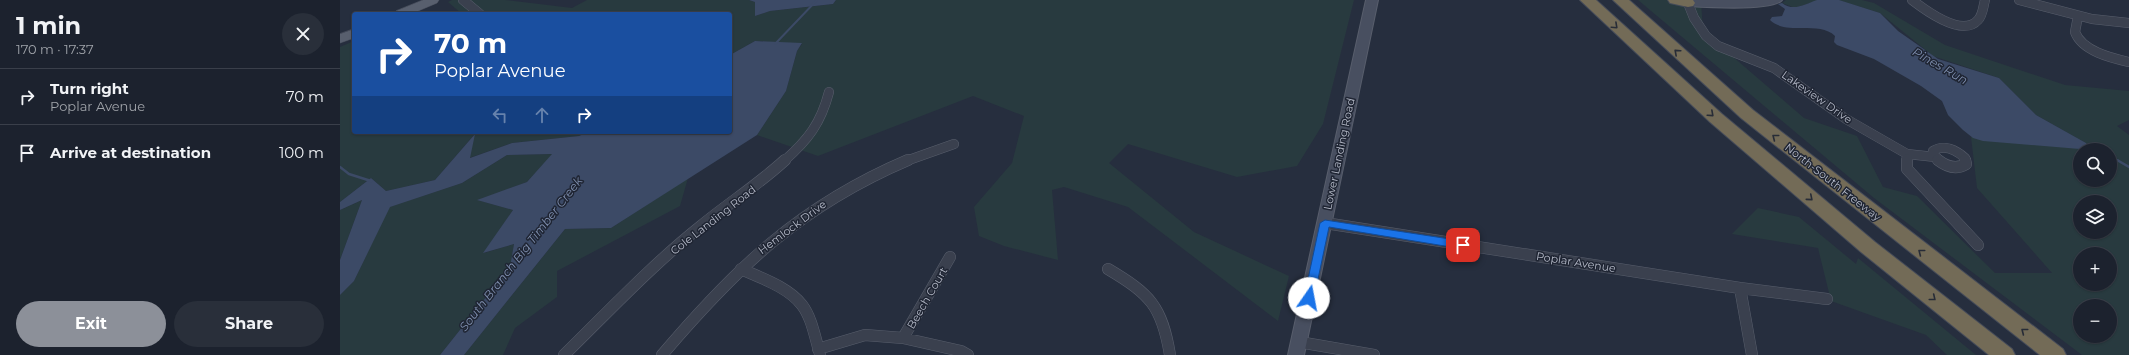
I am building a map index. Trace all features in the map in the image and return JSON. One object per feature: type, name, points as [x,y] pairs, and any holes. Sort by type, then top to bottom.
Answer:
[{"type":"highway","points":[[1586,0],[1716,118],[1868,247],[2004,355]]},
{"type":"highway","name":"North-South Freeway","points":[[1620,0],[1747,114],[2055,355]]},
{"type":"main road","points":[[405,12],[433,0]]},
{"type":"main road","name":"Lower Landing Road","points":[[1298,348],[1372,0]]},
{"type":"main road","name":"Lakeview Drive","points":[[1682,1],[1725,5],[1773,1]]},
{"type":"main road","points":[[340,39],[352,34]]},
{"type":"street","points":[[463,0],[478,12]]},
{"type":"street","points":[[1912,0],[1937,18],[1956,24],[1966,25],[1976,23],[1980,17],[1985,0]]},
{"type":"street","points":[[2019,0],[2078,16],[2129,23]]},
{"type":"street","name":"Lakeview Drive","points":[[1682,1],[1706,36],[1718,46],[1774,68],[1792,79],[1846,119],[1907,154],[1935,157]]},
{"type":"street","points":[[2078,16],[2075,26],[2076,34],[2080,39],[2097,52],[2113,59],[2129,62]]},
{"type":"street","name":"Cole Landing Road","points":[[564,355],[658,262],[702,225],[760,183],[790,156],[813,132],[825,108],[829,92]]},
{"type":"street","name":"Hemlock Drive","points":[[662,355],[706,304],[741,268],[782,232],[832,198],[928,151],[954,144]]},
{"type":"street","points":[[1907,154],[1907,169],[1978,245]]},
{"type":"street","name":"Poplar Avenue","points":[[1325,223],[1740,288],[1827,299]]},
{"type":"street","name":"Beech Court","points":[[903,338],[950,257]]},
{"type":"street","points":[[741,268],[783,290],[801,304],[819,352],[865,336],[903,338],[961,351],[968,355]]},
{"type":"street","points":[[1108,269],[1136,285],[1151,298],[1167,329],[1170,355]]},
{"type":"street","points":[[1740,288],[1752,355]]},
{"type":"street","points":[[1298,348],[1374,355]]},
{"type":"shaded area","points":[[452,0],[505,0],[572,8],[587,0],[749,0],[755,2],[755,16],[770,11],[833,4],[836,0],[1354,0],[1323,124],[1297,166],[1237,177],[1128,144],[1109,163],[1194,232],[1289,276],[1278,321],[1128,207],[1064,187],[1052,190],[1058,260],[1004,246],[979,236],[974,207],[1012,163],[1024,116],[973,96],[818,156],[757,135],[786,91],[797,51],[802,44],[755,41],[732,54],[732,12],[460,12],[448,2]]},
{"type":"shaded area","points":[[1638,0],[1712,0],[1701,1],[1703,31],[1804,118],[1857,136],[1883,187],[1917,196],[1995,273],[2052,273],[1977,188],[1971,137],[2073,144],[2073,187],[2117,187],[2117,143],[2085,143],[2036,115],[1999,78],[1933,56],[1880,13],[1838,0],[1862,0],[1874,3],[1945,45],[2065,85],[2129,91],[2129,120],[2117,126],[2129,135],[2129,355],[2082,355],[1874,198]]},
{"type":"shaded area","points":[[1786,0],[1819,0],[1795,8],[1782,3]]},
{"type":"shaded area","points":[[352,42],[352,134],[584,134],[579,136],[512,143],[469,158],[474,135],[435,180],[386,191],[371,178],[340,202],[340,47]]},
{"type":"shaded area","points":[[553,154],[527,182],[478,200],[513,210],[484,253],[514,244],[510,267],[440,355],[340,355],[340,295],[354,281],[389,207],[462,183],[507,155]]},
{"type":"shaded area","points":[[688,178],[680,206],[557,271],[557,297],[515,328],[503,355],[464,355],[565,229],[611,228]]},
{"type":"shaded area","points":[[362,200],[340,260],[340,210]]},
{"type":"shaded area","points":[[1758,208],[1799,217],[1856,264],[1858,258],[1976,355],[1947,355],[1926,335],[1831,301],[1818,248],[1732,234]]},
{"type":"water","points":[[749,0],[836,0],[833,4],[770,11],[755,16],[755,2]]},
{"type":"water","points":[[1817,0],[1839,0],[1880,13],[1898,31],[1938,59],[1999,78],[2036,115],[2086,143],[2073,143],[2073,148],[1983,141],[1973,138],[1948,115],[1942,101],[1921,86],[1874,59],[1837,45],[1834,42],[1835,36],[1828,31],[1812,28],[1785,27],[1777,25],[1770,20],[1772,17],[1782,16],[1785,9],[1778,4],[1782,3],[1791,7],[1804,5]]},
{"type":"water","points":[[755,41],[802,43],[797,51],[786,91],[757,135],[611,228],[565,229],[464,355],[440,355],[510,267],[514,244],[483,253],[513,210],[477,200],[527,182],[552,154],[507,155],[462,183],[390,207],[354,281],[340,295],[340,260],[362,200],[340,210],[340,202],[371,178],[386,191],[435,180],[475,134],[470,158],[512,143],[579,136],[584,134],[732,134],[732,54]]},
{"type":"waterway","name":"South Branch Big Timber Creek","points":[[775,44],[817,0]]},
{"type":"waterway","name":"Pines Run","points":[[2117,160],[2129,167]]},
{"type":"waterway","points":[[340,167],[349,174],[371,181]]},
{"type":"route","points":[[1309,298],[1325,223],[1463,245]]}]
